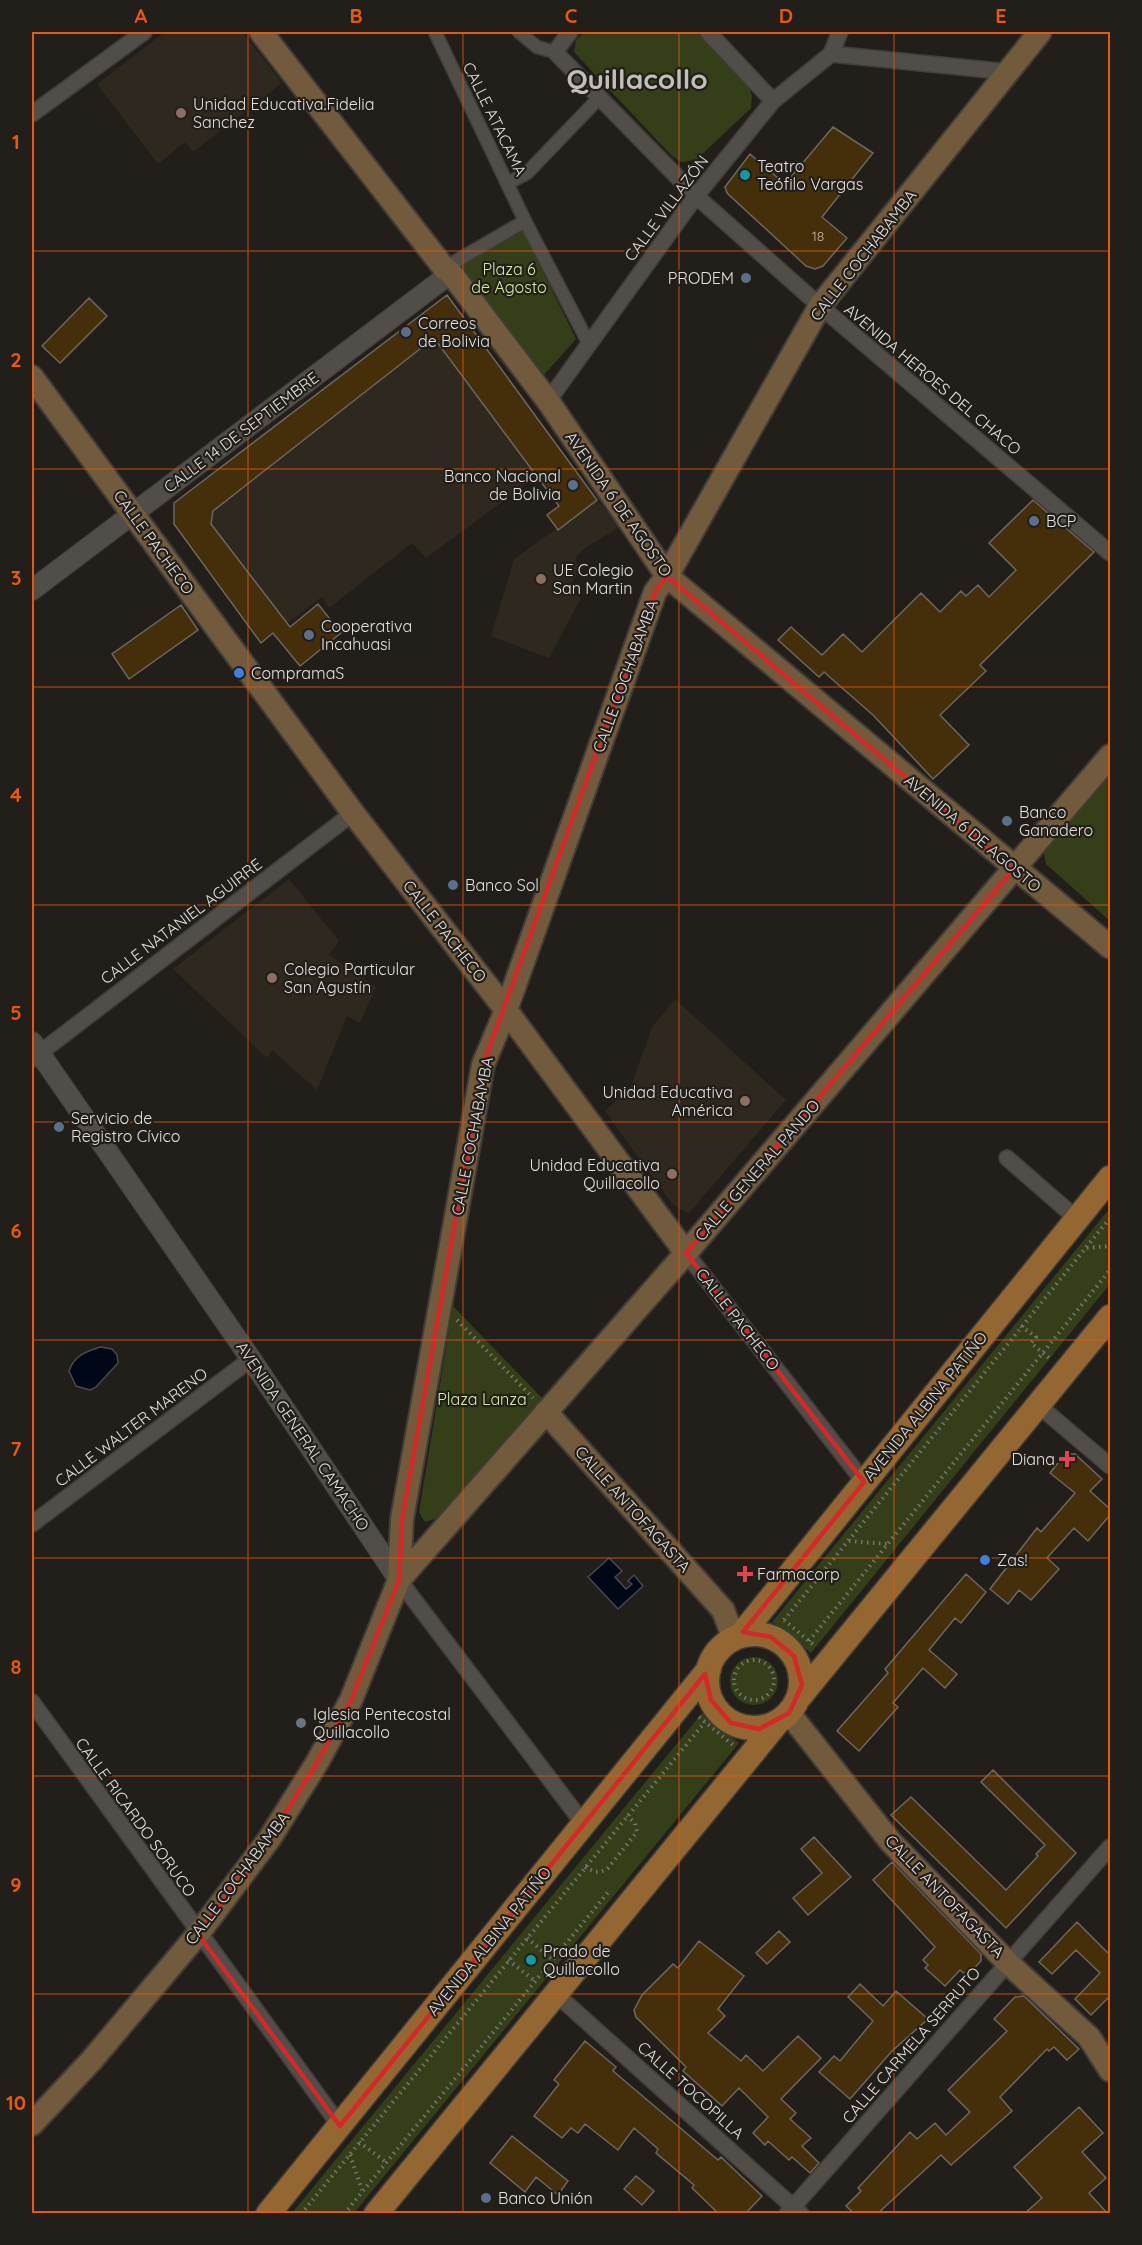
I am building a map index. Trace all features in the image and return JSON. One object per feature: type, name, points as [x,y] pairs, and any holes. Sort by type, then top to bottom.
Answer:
[{"type":"main road","name":"AVENIDA 6 DE AGOSTO","points":[[261,32],[548,401],[667,576],[1014,869],[1110,947]]},
{"type":"main road","name":"CALLE COCHABAMBA","points":[[32,2124],[92,2061],[198,1934],[270,1839],[318,1761],[351,1700],[399,1580],[402,1519],[483,1065],[506,1010],[655,592],[667,576],[820,306],[1040,32]]},
{"type":"main road","name":"CALLE PACHECO","points":[[32,377],[353,813],[506,1010],[686,1252]]},
{"type":"main road","name":"CALLE GENERAL PANDO","points":[[399,1580],[686,1252],[1110,756]]},
{"type":"main road","name":"AVENIDA ALBINA PATIÑO","points":[[267,2214],[346,2132],[583,1823],[709,1669],[716,1654],[737,1637],[1110,1178]]},
{"type":"main road","points":[[376,2214],[548,1990],[788,1712],[1110,1317]]},
{"type":"main road","name":"CALLE ANTOFAGASTA","points":[[546,1412],[723,1610],[737,1637]]},
{"type":"main road","points":[[709,1669],[707,1684],[711,1700],[719,1713],[731,1723],[759,1729],[788,1712],[802,1686],[801,1670],[794,1656],[784,1645],[771,1637],[737,1637]]},
{"type":"main road","name":"CALLE ANTOFAGASTA","points":[[788,1712],[890,1840],[1008,1963],[1089,2037],[1110,2070]]},
{"type":"street","points":[[32,114],[144,32]]},
{"type":"street","name":"CALLE ATACAMA","points":[[435,32],[525,221],[588,342]]},
{"type":"street","points":[[519,32],[537,47],[555,52],[570,32]]},
{"type":"street","points":[[708,32],[773,101]]},
{"type":"street","points":[[840,32],[831,54],[1009,72]]},
{"type":"street","name":"AVENIDA HEROES DEL CHACO","points":[[555,52],[696,196],[820,306],[1110,554]]},
{"type":"street","name":"CALLE VILLAZÓN","points":[[548,401],[588,342],[696,196],[773,101],[831,54]]},
{"type":"street","points":[[508,183],[527,173],[599,98]]},
{"type":"street","points":[[447,270],[525,221]]},
{"type":"street","name":"CALLE 14 DE SEPTIEMBRE","points":[[32,590],[447,270]]},
{"type":"street","name":"CALLE NATANIEL AGUIRRE","points":[[34,1051],[353,813]]},
{"type":"street","name":"AVENIDA GENERAL CAMACHO","points":[[34,1051],[251,1359],[399,1580],[583,1823]]},
{"type":"street","points":[[1007,1158],[1077,1219]]},
{"type":"street","name":"CALLE PACHECO","points":[[686,1252],[864,1482]]},
{"type":"street","name":"CALLE WALTER MARENO","points":[[32,1524],[251,1359]]},
{"type":"street","points":[[1038,1405],[1110,1466]]},
{"type":"street","name":"CALLE RICARDO SORUCO","points":[[32,1702],[198,1934],[346,2132]]},
{"type":"street","name":"CALLE CARMELA SERRUTO","points":[[794,2211],[1110,1847]]},
{"type":"street","name":"CALLE TOCOPILLA","points":[[548,1990],[794,2211]]},
{"type":"path","points":[[784,1620],[1110,1218]]},
{"type":"path","points":[[1086,1249],[1110,1246]]},
{"type":"path","points":[[809,1641],[1110,1270]]},
{"type":"path","points":[[441,1303],[546,1412]]},
{"type":"path","points":[[1018,1323],[1036,1337],[1031,1343],[1050,1358]]},
{"type":"path","points":[[849,1541],[888,1544]]},
{"type":"path","points":[[778,1615],[816,1647]]},
{"type":"path","points":[[762,1662],[772,1672],[773,1686],[766,1696],[753,1700],[737,1692],[735,1673],[743,1664],[762,1662]]},
{"type":"path","points":[[699,1717],[736,1748]]},
{"type":"path","points":[[301,2214],[705,1722]]},
{"type":"path","points":[[723,1752],[731,1743]]},
{"type":"path","points":[[585,1867],[593,1872],[602,1872],[637,1833],[635,1823],[627,1816]]},
{"type":"path","points":[[344,2214],[612,1887]]},
{"type":"path","points":[[521,1933],[558,1964]]},
{"type":"path","points":[[503,1955],[548,1990]]},
{"type":"path","points":[[346,2132],[392,2167]]},
{"type":"path","points":[[349,2154],[362,2191]]},
{"type":"highlighted area","points":[[667,576],[1014,869],[686,1253],[864,1482],[743,1632],[771,1637],[794,1656],[802,1685],[789,1713],[759,1729],[731,1723],[711,1700],[705,1674],[340,2126],[198,1934],[270,1838],[318,1761],[351,1700],[399,1580],[402,1519],[483,1065],[655,592]]},
{"type":"shaded area","name":"Unidad Educativa.Fidelia Sanchez","points":[[165,32],[242,32],[282,83],[193,152],[185,142],[158,164],[97,84]]},
{"type":"shaded area","points":[[418,317],[537,476],[426,558],[412,543],[329,608],[322,597],[261,643],[174,524],[174,503]]},
{"type":"shaded area","name":"UE Colegio San Martin","points":[[597,500],[619,527],[584,549],[575,558],[580,569],[568,589],[581,598],[549,658],[491,636],[514,559]]},
{"type":"shaded area","name":"Colegio Particular San Agustín","points":[[289,879],[339,941],[329,955],[376,987],[360,1023],[347,1016],[317,1090],[272,1050],[267,1058],[173,969]]},
{"type":"shaded area","points":[[675,999],[786,1100],[689,1213],[673,1205],[605,1111],[631,1086],[652,1027]]},
{"type":"green space","points":[[584,32],[697,32],[749,86],[752,96],[751,108],[696,160],[681,162],[672,156],[574,52],[576,40]]},
{"type":"green space","name":"Plaza 6 de Agosto","points":[[521,227],[576,339],[543,376],[458,264]]},
{"type":"green space","points":[[1110,771],[1110,921],[1046,864],[1043,850]]},
{"type":"green space","points":[[1110,1208],[1110,1284],[811,1653],[772,1622]]},
{"type":"green space","name":"Plaza Lanza","points":[[453,1306],[542,1398],[438,1518],[425,1522],[419,1512]]},
{"type":"green space","points":[[754,1657],[771,1664],[778,1681],[771,1698],[754,1705],[737,1698],[730,1681],[737,1664]]},
{"type":"green space","name":"Prado de Quillacollo","points":[[702,1713],[739,1743],[354,2213],[292,2213]]},
{"type":"water","points":[[101,1347],[112,1349],[117,1355],[118,1363],[96,1387],[90,1390],[76,1386],[69,1371],[74,1361],[90,1350]]},
{"type":"water","points":[[609,1558],[622,1571],[615,1577],[626,1589],[632,1584],[628,1581],[634,1575],[643,1586],[618,1609],[588,1577]]},
{"type":"building","points":[[833,127],[873,153],[822,217],[847,238],[823,266],[815,269],[806,266],[727,193],[725,187],[750,154],[785,184]]},
{"type":"building","points":[[447,295],[597,500],[558,530],[547,515],[559,506],[434,338],[213,511],[211,524],[290,627],[318,604],[341,633],[300,666],[273,633],[261,643],[174,524],[174,503]]},
{"type":"building","points":[[89,298],[107,316],[60,363],[42,346]]},
{"type":"building","points":[[1033,500],[1094,552],[980,665],[986,671],[940,715],[969,745],[933,779],[874,716],[824,672],[819,677],[778,640],[791,627],[822,655],[843,634],[862,652],[921,593],[940,612],[961,591],[966,596],[978,585],[989,597],[1016,570],[989,543]]},
{"type":"building","points":[[181,605],[198,630],[129,679],[112,654]]},
{"type":"building","points":[[1065,1454],[1075,1454],[1102,1479],[1090,1491],[1110,1509],[1110,1515],[1088,1541],[1074,1528],[1047,1558],[1059,1569],[1031,1600],[1019,1590],[1008,1604],[990,1589],[1037,1528],[1041,1532],[1075,1493],[1050,1473]]},
{"type":"building","points":[[966,1574],[986,1592],[961,1623],[955,1618],[929,1650],[957,1674],[945,1688],[923,1668],[893,1703],[898,1707],[859,1751],[837,1731],[888,1673],[885,1669]]},
{"type":"building","points":[[993,1770],[1076,1853],[1006,1928],[891,1815],[911,1797],[1006,1890],[1038,1856],[1036,1854],[1045,1845],[981,1782]]},
{"type":"building","points":[[814,1837],[851,1877],[808,1915],[793,1898],[822,1873],[801,1849]]},
{"type":"building","points":[[892,1862],[981,1954],[981,1961],[967,1976],[960,1970],[945,1986],[925,1968],[928,1965],[923,1960],[935,1947],[873,1880]]},
{"type":"building","points":[[1077,1922],[1110,1955],[1110,1996],[1091,2015],[1075,1999],[1100,1973],[1076,1950],[1052,1974],[1039,1962]]},
{"type":"building","points":[[779,1931],[790,1942],[767,1964],[756,1953]]},
{"type":"building","points":[[699,1941],[744,1976],[718,2009],[725,2016],[708,2033],[741,2061],[746,2055],[763,2071],[798,2036],[821,2058],[781,2099],[796,2113],[790,2119],[811,2138],[802,2146],[819,2163],[810,2173],[792,2157],[789,2160],[768,2141],[765,2145],[753,2133],[768,2117],[739,2088],[722,2106],[683,2071],[686,2067],[636,2017],[634,2010],[642,1995],[673,1964],[678,1968]]},
{"type":"building","points":[[860,1984],[883,2006],[896,1991],[928,2019],[892,2051],[850,2099],[819,2072],[834,2056],[840,2061],[873,2021],[848,1997]]},
{"type":"building","points":[[1024,1996],[1079,2049],[1067,2060],[1054,2047],[1049,2051],[1047,2049],[1000,2097],[1012,2111],[951,2165],[941,2155],[877,2214],[855,2214],[846,2206],[861,2191],[858,2188],[910,2132],[917,2139],[935,2123],[946,2135],[970,2112],[948,2090],[1007,2031],[994,2019],[1015,1997]]},
{"type":"building","points":[[585,2041],[616,2067],[613,2071],[718,2160],[721,2157],[762,2196],[745,2214],[719,2214],[692,2188],[694,2185],[656,2153],[658,2149],[634,2128],[618,2150],[585,2124],[578,2133],[571,2128],[562,2138],[534,2116],[559,2084],[554,2080]]},
{"type":"building","points":[[1079,2107],[1103,2133],[1082,2152],[1106,2178],[1089,2193],[1108,2214],[1024,2214],[1042,2198],[1014,2167]]},
{"type":"building","points":[[512,2136],[568,2181],[558,2195],[536,2177],[525,2192],[490,2163]]},
{"type":"building","points":[[636,2176],[654,2191],[642,2205],[624,2189]]},
{"type":"place","name":"Unidad Educativa.Fidelia Sanchez","points":[[181,113]]},
{"type":"place","name":"Teatro Teófilo Vargas","points":[[745,175]]},
{"type":"place","name":"PRODEM","points":[[746,278]]},
{"type":"place","name":"Correos de Bolivia","points":[[406,332]]},
{"type":"place","name":"Banco Nacional de Bolivia","points":[[573,485]]},
{"type":"place","name":"BCP","points":[[1034,521]]},
{"type":"place","name":"UE Colegio San Martin","points":[[541,579]]},
{"type":"place","name":"Cooperativa Incahuasi","points":[[309,635]]},
{"type":"place","name":"CompramaS","points":[[239,673]]},
{"type":"place","name":"Banco Ganadero","points":[[1007,821]]},
{"type":"place","name":"Banco Sol","points":[[453,885]]},
{"type":"place","name":"Colegio Particular San Agustín","points":[[272,978]]},
{"type":"place","name":"Unidad Educativa América","points":[[745,1101]]},
{"type":"place","name":"Servicio de Registro Cívico","points":[[59,1127]]},
{"type":"place","name":"Unidad Educativa Quillacollo","points":[[672,1174]]},
{"type":"place","name":"Diana","points":[[1067,1459]]},
{"type":"place","name":"Zas!","points":[[985,1560]]},
{"type":"place","name":"Farmacorp","points":[[745,1574]]},
{"type":"place","name":"Iglesia Pentecostal Quillacollo","points":[[301,1723]]},
{"type":"place","name":"Prado de Quillacollo","points":[[531,1960]]},
{"type":"place","name":"Banco Unión","points":[[486,2198]]},
{"type":"district","name":"Quillacollo","points":[[637,79]]}]
